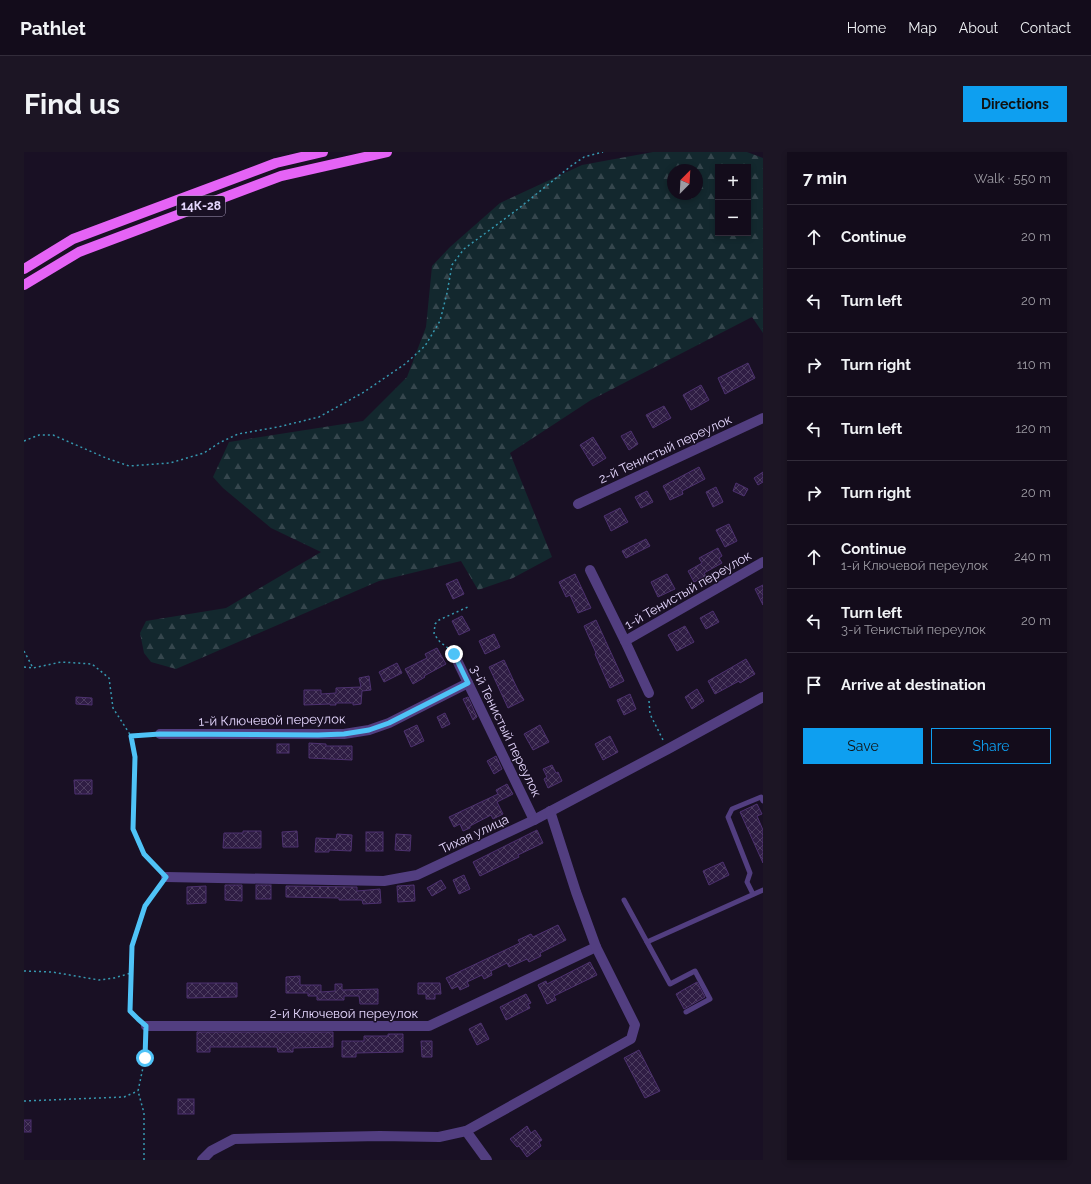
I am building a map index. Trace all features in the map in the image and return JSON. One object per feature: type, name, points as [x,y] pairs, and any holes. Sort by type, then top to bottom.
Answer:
[{"type":"main road","name":"14К-28","points":[[24,269],[73,239],[276,162],[323,152]]},
{"type":"main road","name":"14К-28","points":[[24,285],[79,252],[281,176],[387,152]]},
{"type":"street","name":"2-й Тенистый переулок","points":[[578,504],[763,418]]},
{"type":"street","name":"1-й Тенистый переулок","points":[[625,641],[763,562]]},
{"type":"street","points":[[590,570],[649,693]]},
{"type":"street","name":"3-й Тенистый переулок","points":[[454,654],[534,820]]},
{"type":"street","name":"1-й Ключевой переулок","points":[[160,734],[318,735],[369,730],[389,723],[468,683]]},
{"type":"street","name":"Тихая улица","points":[[166,877],[384,881],[417,875],[534,820],[763,697]]},
{"type":"street","points":[[202,1160],[211,1151],[234,1139],[380,1136],[439,1137],[466,1131],[631,1040],[635,1025],[596,947],[576,892],[550,811]]},
{"type":"street","name":"2-й Ключевой переулок","points":[[146,1026],[429,1026],[596,947]]},
{"type":"street","points":[[466,1131],[487,1160]]},
{"type":"lane","points":[[753,894],[747,882],[750,873],[728,817],[732,809],[761,797],[763,802]]},
{"type":"lane","points":[[647,942],[763,890]]},
{"type":"lane","points":[[624,900],[670,984],[695,971],[710,999],[686,1012]]},
{"type":"path","points":[[24,441],[39,435],[53,435],[106,458],[129,466],[170,463],[204,453],[219,443],[238,434],[278,427],[319,417],[364,392],[405,364],[425,346],[440,321],[452,265],[464,249],[518,209],[571,166],[584,157],[603,152]]},
{"type":"path","points":[[454,654],[440,642],[434,634],[435,624],[439,620],[470,606]]},
{"type":"path","points":[[24,651],[33,668]]},
{"type":"path","points":[[24,667],[33,668],[61,662],[92,664],[109,678],[113,708],[131,736],[135,757],[133,829],[144,854],[166,877],[145,906],[132,946],[130,1011],[146,1026],[145,1058],[138,1091],[144,1113],[144,1160]]},
{"type":"path","points":[[649,693],[650,714],[668,749]]},
{"type":"path","points":[[131,736],[160,734]]},
{"type":"path","points":[[24,971],[52,972],[99,980],[114,978],[131,973]]},
{"type":"path","points":[[24,1101],[124,1097],[138,1091]]},
{"type":"green space","points":[[653,152],[747,152],[763,158],[763,333],[752,317],[591,400],[510,453],[552,557],[513,578],[478,590],[461,561],[379,581],[176,669],[151,662],[144,653],[140,633],[146,621],[226,608],[321,552],[271,528],[223,488],[213,477],[229,442],[363,421],[407,377],[426,327],[432,266],[450,247],[500,203],[582,165]]},
{"type":"building","points":[[748,363],[755,378],[725,394],[718,378]]},
{"type":"building","points":[[701,385],[709,400],[691,410],[683,395]]},
{"type":"building","points":[[664,406],[671,418],[653,428],[646,415]]},
{"type":"building","points":[[631,431],[638,444],[629,450],[621,436]]},
{"type":"building","points":[[593,437],[606,458],[593,466],[580,445]]},
{"type":"building","points":[[699,467],[705,479],[682,491],[683,494],[670,500],[663,486]]},
{"type":"building","points":[[763,472],[763,482],[758,485],[754,478]]},
{"type":"building","points":[[736,483],[748,489],[744,496],[733,491]]},
{"type":"building","points":[[716,487],[723,502],[713,507],[706,492]]},
{"type":"building","points":[[647,491],[653,502],[641,508],[635,497]]},
{"type":"building","points":[[620,508],[628,522],[611,531],[604,516]]},
{"type":"building","points":[[729,524],[737,541],[725,547],[716,530]]},
{"type":"building","points":[[646,539],[650,546],[626,558],[622,551]]},
{"type":"building","points":[[718,548],[722,556],[719,558],[722,563],[704,573],[706,576],[694,582],[688,571],[702,563],[699,558]]},
{"type":"building","points":[[575,574],[591,608],[578,613],[570,595],[566,597],[559,582]]},
{"type":"building","points":[[667,574],[675,589],[658,597],[651,582]]},
{"type":"building","points":[[457,579],[464,594],[453,599],[446,584]]},
{"type":"building","points":[[763,585],[763,605],[755,589]]},
{"type":"building","points":[[713,611],[719,622],[706,629],[700,618]]},
{"type":"building","points":[[462,616],[470,630],[459,635],[452,621]]},
{"type":"building","points":[[596,620],[624,681],[610,688],[584,626]]},
{"type":"building","points":[[685,626],[694,642],[677,651],[668,635]]},
{"type":"building","points":[[494,634],[500,647],[485,654],[479,641]]},
{"type":"building","points":[[437,648],[446,664],[413,684],[405,669],[427,658],[425,654]]},
{"type":"building","points":[[746,659],[755,674],[740,683],[739,681],[715,694],[708,681]]},
{"type":"building","points":[[504,660],[524,700],[508,708],[489,667]]},
{"type":"building","points":[[397,663],[402,673],[384,682],[379,672]]},
{"type":"building","points":[[369,676],[371,690],[362,691],[361,704],[353,705],[353,703],[336,703],[336,705],[304,705],[304,690],[321,690],[321,694],[336,693],[336,688],[361,687],[359,678]]},
{"type":"building","points":[[697,689],[704,701],[692,709],[685,697]]},
{"type":"building","points":[[630,694],[636,709],[624,715],[617,700]]},
{"type":"building","points":[[76,697],[92,698],[92,705],[76,704]]},
{"type":"building","points":[[468,697],[477,717],[473,720],[463,699]]},
{"type":"building","points":[[445,713],[450,724],[442,728],[437,717]]},
{"type":"building","points":[[417,725],[424,741],[411,747],[404,731]]},
{"type":"building","points":[[540,725],[549,742],[533,750],[524,734]]},
{"type":"building","points":[[610,736],[618,752],[603,760],[595,744]]},
{"type":"building","points":[[309,743],[326,744],[326,746],[352,746],[352,760],[309,758]]},
{"type":"building","points":[[277,744],[289,744],[289,753],[277,753]]},
{"type":"building","points":[[496,756],[502,769],[494,774],[487,761]]},
{"type":"building","points":[[552,765],[556,773],[558,772],[562,781],[548,788],[544,779],[547,777],[543,769]]},
{"type":"building","points":[[74,780],[92,780],[92,794],[75,794]]},
{"type":"building","points":[[507,784],[513,794],[497,802],[503,814],[493,819],[491,815],[463,831],[460,824],[454,827],[449,817],[498,794],[496,790]]},
{"type":"building","points":[[757,804],[762,814],[757,816],[763,830],[763,863],[740,812]]},
{"type":"building","points":[[537,830],[543,843],[518,855],[519,857],[480,876],[473,862]]},
{"type":"building","points":[[243,831],[261,831],[261,848],[223,848],[224,833],[243,833]]},
{"type":"building","points":[[297,831],[298,847],[283,847],[282,832]]},
{"type":"building","points":[[366,832],[383,832],[383,851],[366,851]]},
{"type":"building","points":[[337,834],[352,835],[351,851],[329,850],[329,852],[315,852],[316,838],[336,839]]},
{"type":"building","points":[[396,834],[411,835],[410,851],[395,850]]},
{"type":"building","points":[[723,862],[729,875],[709,885],[703,871]]},
{"type":"building","points":[[464,875],[470,889],[459,894],[453,880]]},
{"type":"building","points":[[441,880],[446,888],[432,896],[427,888]]},
{"type":"building","points":[[225,885],[242,885],[242,901],[225,900]]},
{"type":"building","points":[[256,885],[271,885],[271,899],[256,899]]},
{"type":"building","points":[[414,885],[415,901],[398,902],[397,886]]},
{"type":"building","points":[[206,886],[206,903],[187,904],[187,887]]},
{"type":"building","points":[[286,886],[357,887],[357,891],[380,889],[381,903],[363,904],[362,900],[339,900],[339,898],[286,897]]},
{"type":"building","points":[[558,925],[566,940],[540,953],[541,956],[529,962],[527,959],[509,967],[507,963],[491,971],[492,975],[484,979],[482,975],[467,982],[469,986],[460,990],[458,986],[452,989],[446,978],[520,943],[518,940],[531,934],[533,937]]},
{"type":"building","points":[[590,962],[597,975],[554,996],[556,1000],[547,1004],[538,985],[546,981],[547,984]]},
{"type":"building","points":[[300,976],[300,985],[321,985],[321,992],[335,991],[335,984],[342,984],[342,990],[378,989],[378,1004],[360,1004],[359,996],[344,996],[344,1000],[317,1000],[317,996],[308,996],[308,993],[286,993],[286,977]]},
{"type":"building","points":[[697,982],[705,997],[684,1009],[676,994]]},
{"type":"building","points":[[187,983],[237,983],[237,997],[187,998]]},
{"type":"building","points":[[418,983],[440,983],[441,994],[435,994],[435,999],[426,999],[426,994],[418,994]]},
{"type":"building","points":[[526,994],[531,1003],[528,1004],[530,1008],[506,1020],[500,1007]]},
{"type":"building","points":[[481,1023],[489,1039],[477,1045],[469,1029]]},
{"type":"building","points":[[197,1032],[333,1032],[333,1047],[293,1048],[293,1052],[278,1052],[277,1047],[210,1047],[210,1052],[197,1052]]},
{"type":"building","points":[[388,1034],[403,1034],[403,1052],[356,1053],[356,1057],[342,1057],[342,1041],[364,1041],[364,1036],[388,1036]]},
{"type":"building","points":[[421,1041],[432,1041],[432,1057],[422,1057]]},
{"type":"building","points":[[639,1050],[660,1091],[645,1098],[624,1058]]},
{"type":"building","points":[[178,1099],[194,1099],[194,1114],[178,1114]]},
{"type":"building","points":[[24,1120],[31,1120],[31,1132],[24,1132]]},
{"type":"building","points":[[527,1126],[531,1133],[535,1130],[542,1140],[539,1142],[541,1146],[527,1157],[519,1146],[517,1147],[510,1139]]},
{"type":"route","points":[[145,1058],[146,1026],[130,1011],[132,946],[145,906],[166,877],[144,854],[133,829],[135,757],[131,736],[160,734],[318,735],[344,734],[369,730],[389,723],[468,683],[454,654]]}]
